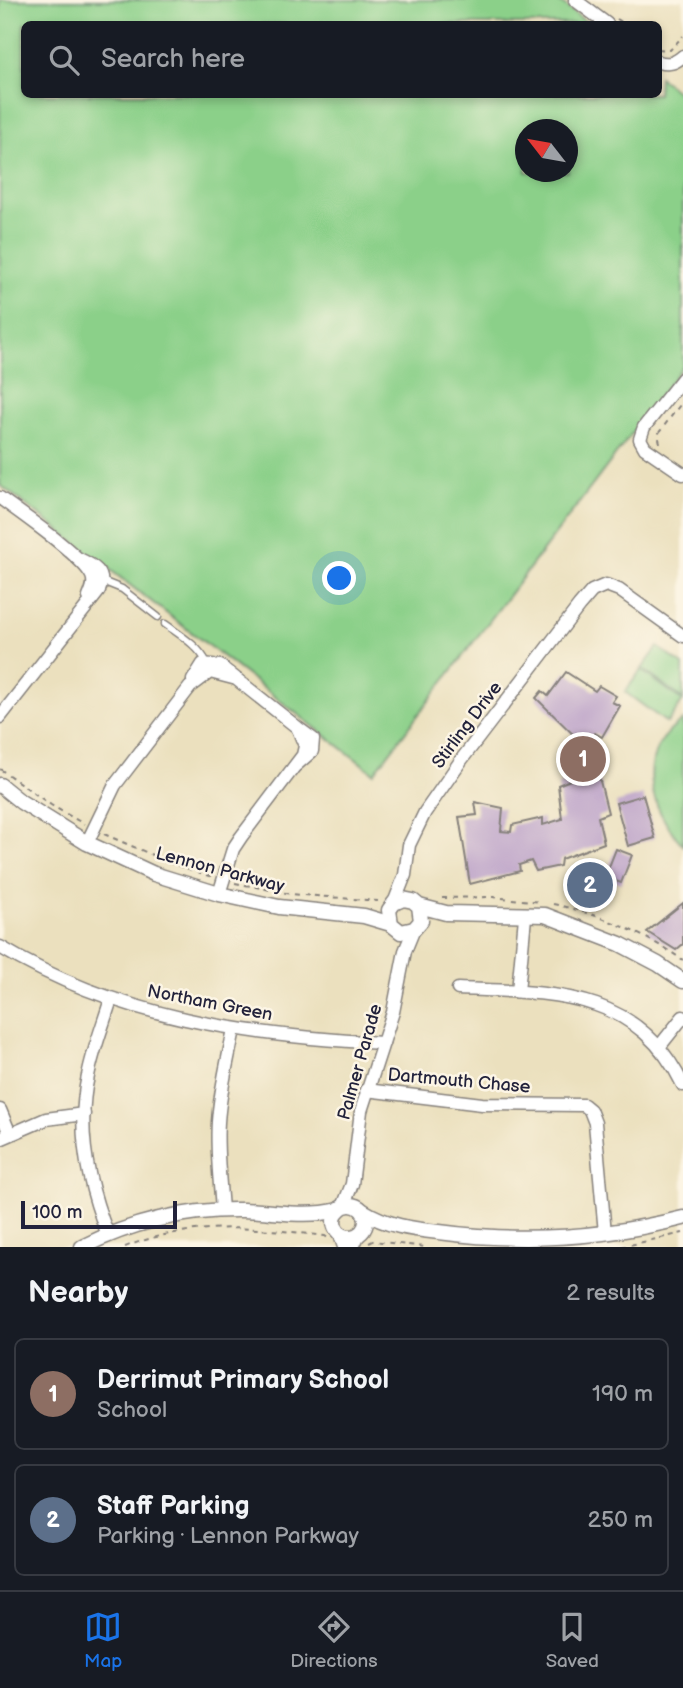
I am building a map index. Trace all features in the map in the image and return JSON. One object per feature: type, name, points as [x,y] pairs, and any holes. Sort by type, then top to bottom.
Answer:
[{"type":"street","points":[[575,0],[603,21]]},
{"type":"street","points":[[663,63],[676,62],[683,56]]},
{"type":"street","points":[[683,378],[648,424],[646,436],[651,450],[683,474]]},
{"type":"street","points":[[0,717],[80,614],[97,580],[77,558],[2,505]]},
{"type":"street","name":"Stirling Drive","points":[[389,903],[405,876],[409,845],[425,812],[579,606],[600,586],[611,587],[629,595],[683,636]]},
{"type":"street","points":[[87,843],[116,785],[190,687],[198,669],[220,666],[298,728],[309,745],[241,836],[233,849],[221,887]]},
{"type":"street","name":"Lennon Parkway","points":[[1,787],[87,843],[154,874],[221,887],[279,907],[364,916],[406,932],[446,913]]},
{"type":"street","points":[[405,876],[422,916],[416,928]]},
{"type":"street","name":"Lennon Parkway","points":[[364,916],[403,899],[446,913],[525,917],[545,915],[625,946],[683,981]]},
{"type":"street","points":[[389,903],[388,915],[405,951]]},
{"type":"street","points":[[519,991],[525,917]]},
{"type":"street","name":"Palmer Parade","points":[[341,1209],[352,1184],[366,1090],[393,1012],[405,951],[416,928]]},
{"type":"street","name":"Northam Green","points":[[0,947],[62,979],[111,999],[183,1020],[326,1040],[383,1043]]},
{"type":"street","points":[[458,989],[558,994],[591,1002],[628,1021],[659,1047],[683,1085]]},
{"type":"street","points":[[108,1235],[90,1179],[84,1114],[87,1079],[111,999]]},
{"type":"street","points":[[659,1047],[683,1017]]},
{"type":"street","points":[[222,1210],[217,1123],[234,1029]]},
{"type":"street","name":"Dartmouth Chase","points":[[366,1090],[482,1104],[584,1105],[590,1110],[595,1123],[605,1233]]},
{"type":"street","points":[[0,1110],[5,1136],[55,1117],[84,1114]]},
{"type":"street","name":"Palmer Parade","points":[[352,1184],[362,1210]]},
{"type":"street","points":[[82,1247],[108,1235],[164,1217],[222,1210],[306,1216],[352,1205],[396,1226],[503,1237],[605,1233],[683,1218]]},
{"type":"street","points":[[338,1238],[334,1220],[341,1209]]},
{"type":"street","points":[[358,1241],[366,1226],[362,1210]]},
{"type":"street","points":[[306,1216],[338,1238],[348,1237],[358,1241],[396,1226]]},
{"type":"lane","points":[[97,580],[122,589],[158,617]]},
{"type":"lane","points":[[166,624],[204,655],[209,668]]},
{"type":"path","points":[[662,49],[670,50],[683,36]]},
{"type":"path","points":[[667,449],[659,443],[658,434],[683,401]]},
{"type":"path","points":[[0,769],[51,805],[94,829],[221,887],[389,903]]},
{"type":"path","points":[[433,899],[512,898],[567,907],[631,930],[683,960]]},
{"type":"path","points":[[125,1247],[185,1231],[233,1227],[338,1238]]},
{"type":"path","points":[[621,1247],[683,1233]]},
{"type":"path","points":[[358,1241],[426,1247]]},
{"type":"green space","points":[[0,0],[557,0],[585,21],[21,21],[21,98],[662,98],[662,79],[683,96],[683,366],[374,773],[0,485]]},
{"type":"green space","points":[[658,647],[683,665],[683,699],[642,669]]},
{"type":"green space","points":[[641,670],[683,701],[667,723],[625,692]]},
{"type":"green space","points":[[683,720],[683,845],[661,814],[655,798],[652,764],[657,749],[667,734]]},
{"type":"building","points":[[566,672],[595,691],[599,686],[616,696],[612,702],[620,706],[602,737],[595,733],[585,746],[536,698],[542,691],[548,696]]},
{"type":"building","points":[[597,769],[608,813],[598,817],[604,843],[561,859],[560,866],[536,871],[531,861],[519,865],[520,871],[470,884],[459,817],[477,815],[475,802],[503,808],[501,831],[511,832],[512,825],[543,818],[543,825],[562,819],[558,785]]},
{"type":"building","points":[[643,795],[655,838],[628,846],[616,803]]},
{"type":"building","points":[[616,849],[632,855],[621,883],[605,877]]},
{"type":"building","points":[[683,903],[683,944],[676,950],[647,932]]},
{"type":"place","name":"Derrimut Primary School","points":[[583,759]]},
{"type":"place","name":"Staff Parking","points":[[590,885]]}]
